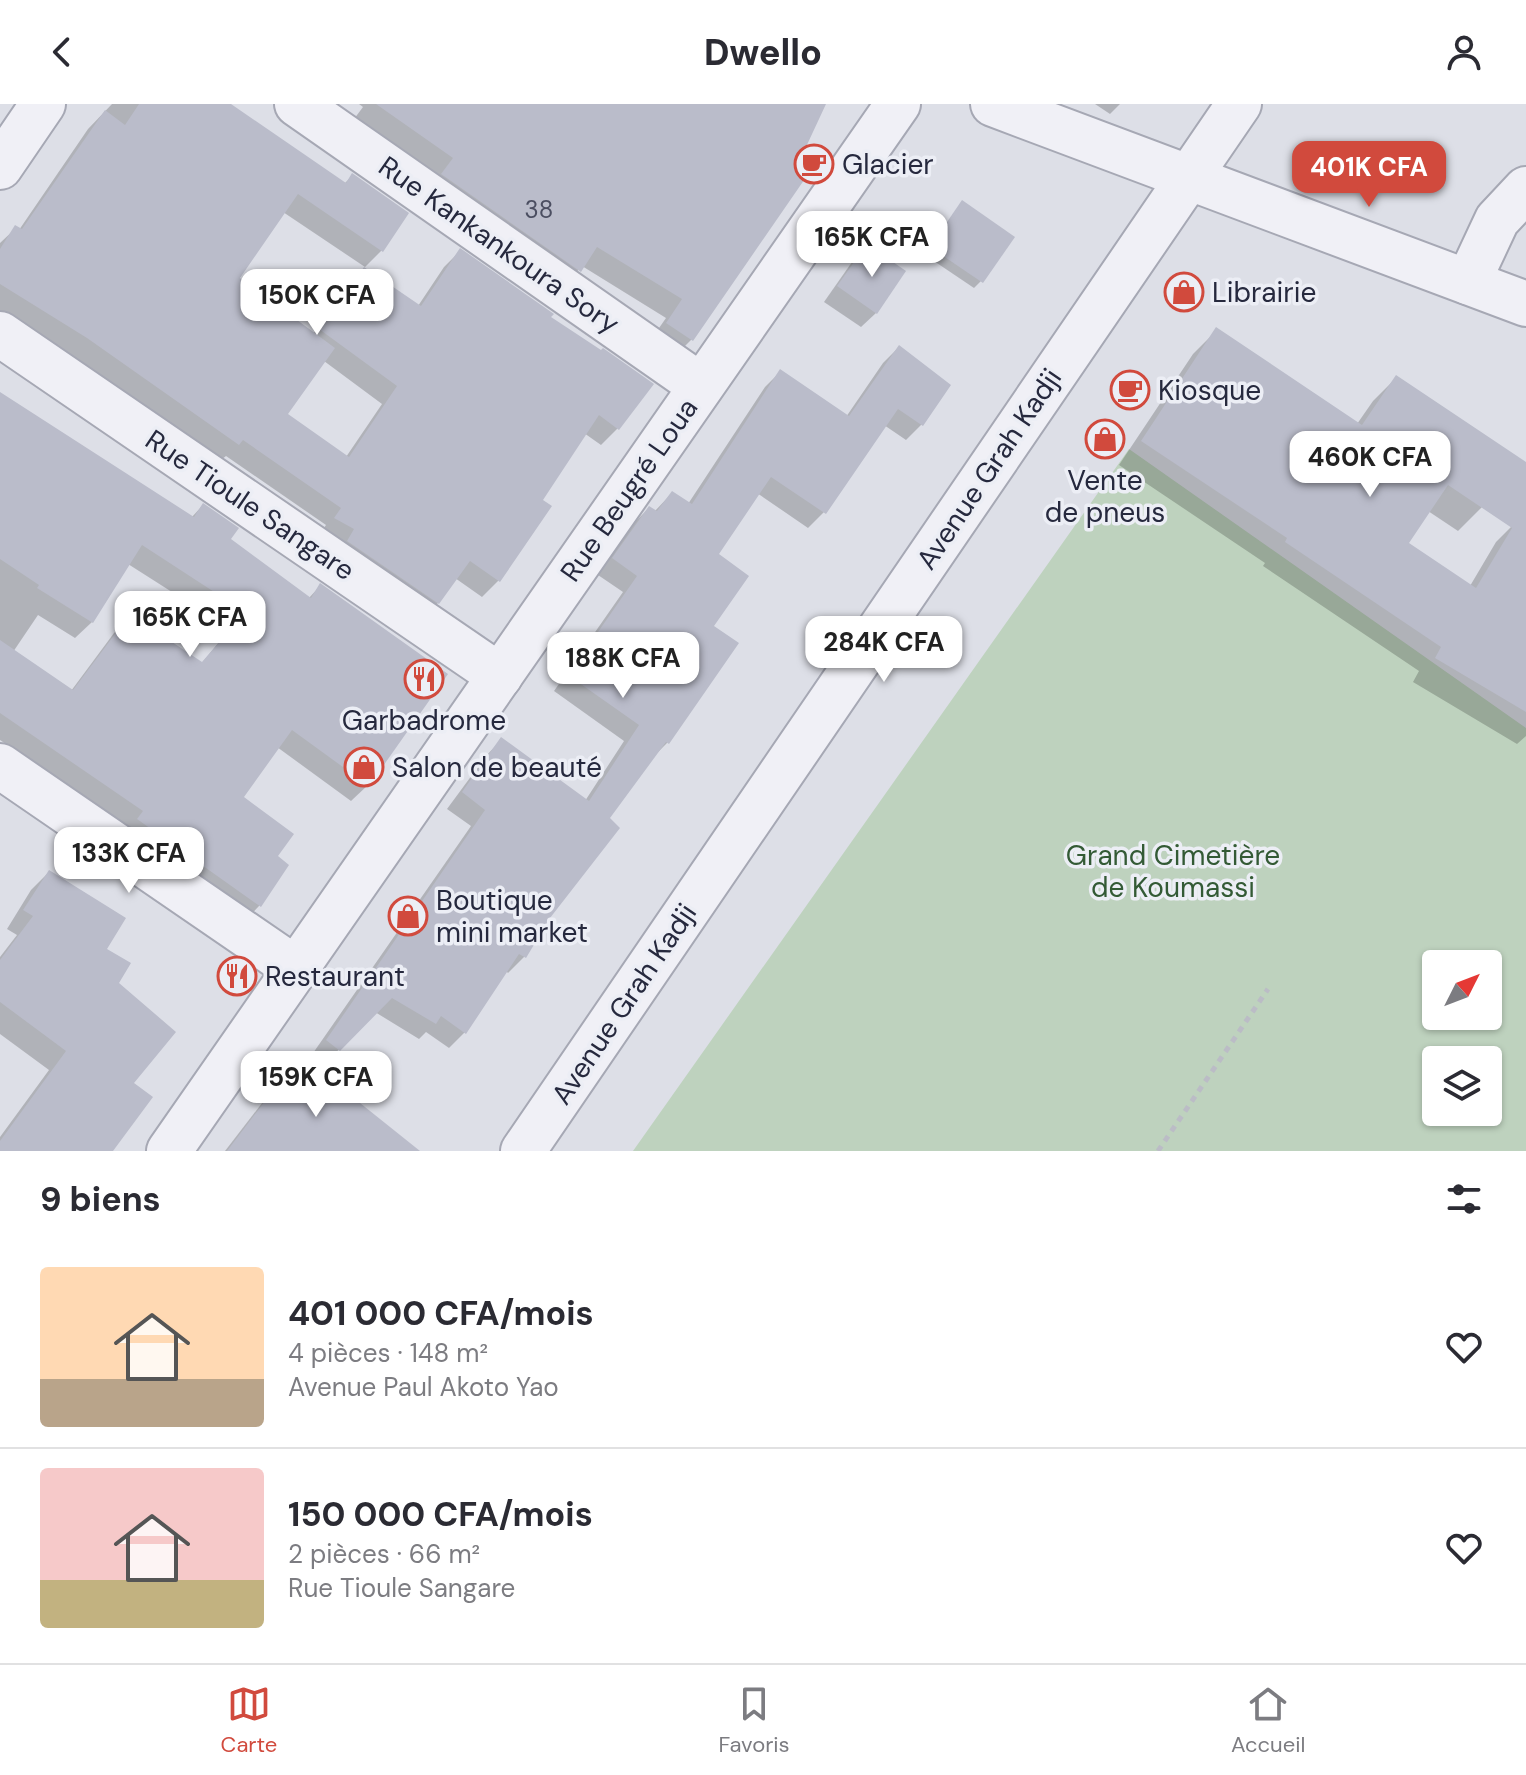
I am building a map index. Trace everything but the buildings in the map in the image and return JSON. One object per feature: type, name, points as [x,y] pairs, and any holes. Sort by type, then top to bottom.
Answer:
[{"type":"street","points":[[0,167],[43,104]]},
{"type":"street","name":"Rue Kankankoura Sory","points":[[297,104],[701,386]]},
{"type":"street","name":"Rue Beugré Loua","points":[[169,1151],[898,104]]},
{"type":"street","points":[[993,104],[1526,304]]},
{"type":"street","name":"Avenue Grah Kadji","points":[[523,1151],[1239,104]]},
{"type":"street","points":[[1468,282],[1497,220],[1526,189]]},
{"type":"street","name":"Rue Tioule Sangare","points":[[0,334],[500,676]]},
{"type":"street","points":[[0,766],[296,969]]},
{"type":"path","points":[[1158,1151],[1268,989]]},
{"type":"green space","name":"Grand Cimetière de Koumassi","points":[[1129,449],[1526,728],[1526,1151],[633,1151]]},
{"type":"place","name":"Glacier","points":[[814,164]]},
{"type":"place","name":"Librairie","points":[[1184,292]]},
{"type":"place","name":"Kiosque","points":[[1130,390]]},
{"type":"place","name":"Vente de pneus","points":[[1105,439]]},
{"type":"place","name":"Garbadrome","points":[[424,679]]},
{"type":"place","name":"Salon de beauté","points":[[364,767]]},
{"type":"place","name":"Boutique mini market","points":[[408,916]]},
{"type":"place","name":"Restaurant","points":[[237,976]]}]
